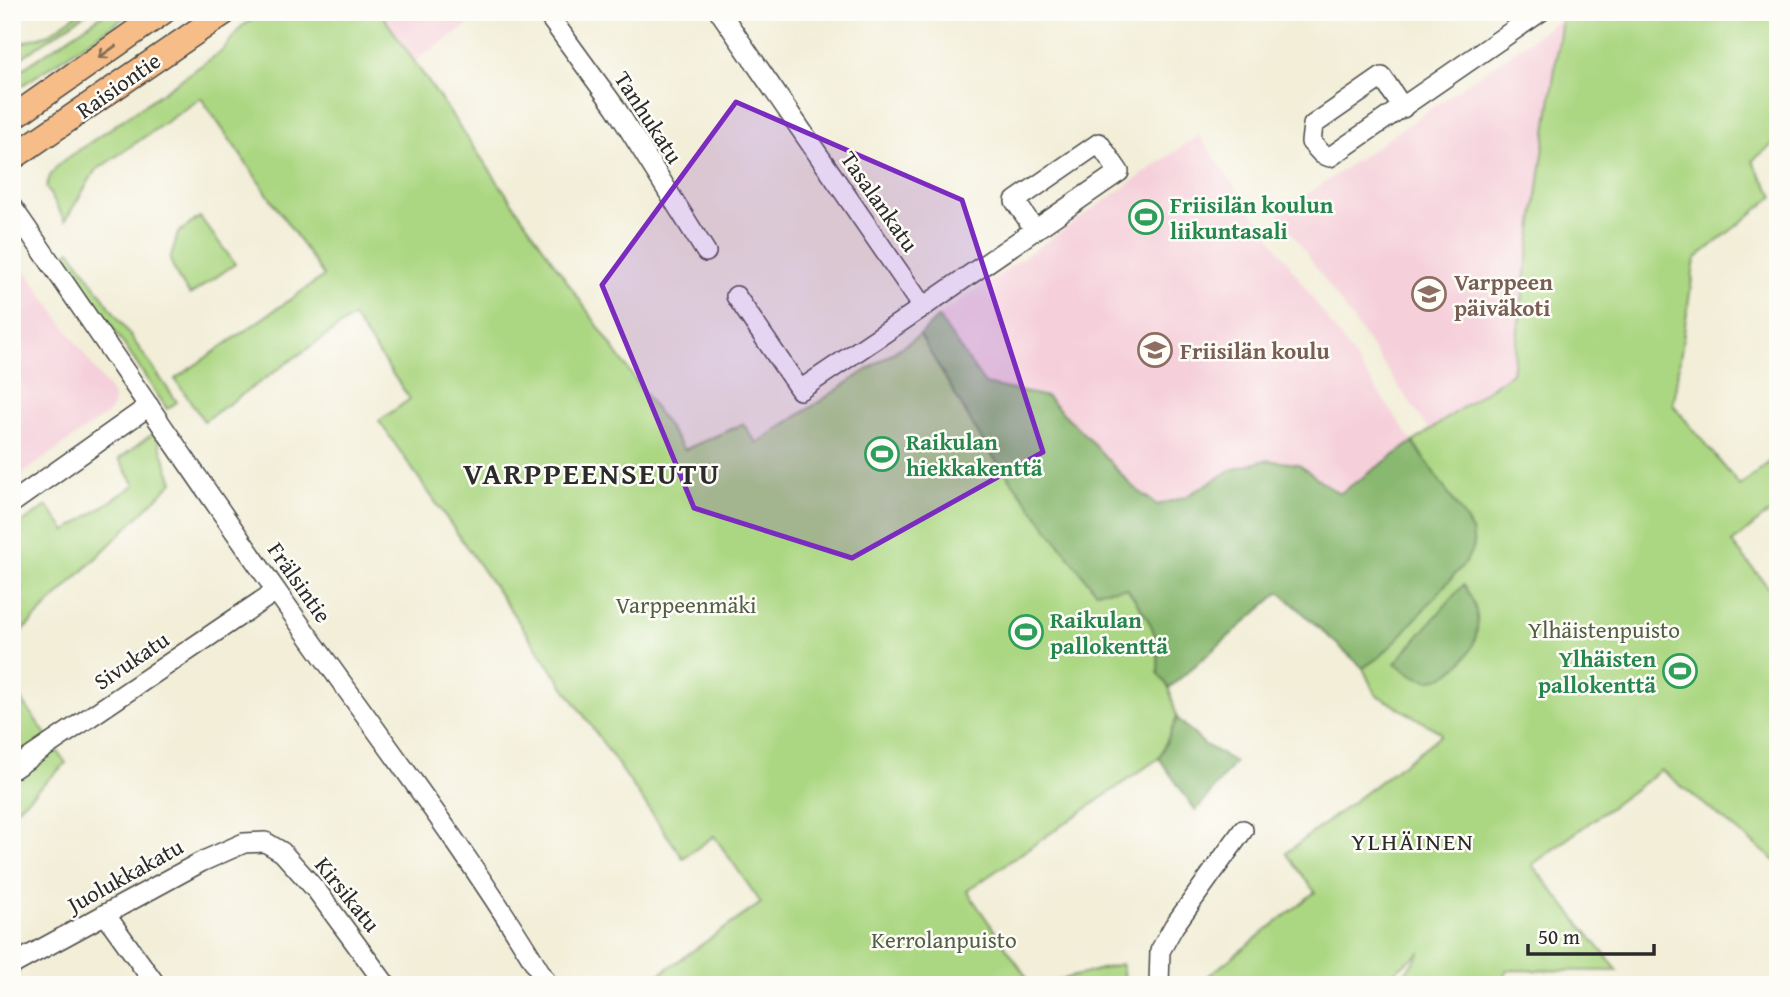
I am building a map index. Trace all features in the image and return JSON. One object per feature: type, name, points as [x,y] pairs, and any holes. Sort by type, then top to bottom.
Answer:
[{"type":"main road","name":"Raisiontie","points":[[12,118],[163,12]]},
{"type":"main road","name":"Raisiontie","points":[[12,158],[225,12]]},
{"type":"street","name":"Tanhukatu","points":[[546,12],[615,107],[706,252]]},
{"type":"street","name":"Tasalankatu","points":[[720,12],[923,307]]},
{"type":"street","points":[[1403,108],[1382,77],[1313,125],[1311,142],[1322,154],[1329,157],[1403,108],[1540,12]]},
{"type":"street","points":[[736,296],[800,390],[923,307],[1035,230],[1119,172],[1099,143],[1015,201],[1035,230]]},
{"type":"street","name":"Frälsintie","points":[[12,207],[276,591],[510,922],[548,985]]},
{"type":"street","points":[[12,503],[149,406]]},
{"type":"street","name":"Sivukatu","points":[[13,769],[276,591]]},
{"type":"street","points":[[1158,985],[1160,951],[1211,870],[1242,830]]},
{"type":"street","name":"Juolukkakatu","points":[[12,965],[224,850],[244,842],[265,842]]},
{"type":"street","name":"Kirsikatu","points":[[265,842],[282,852],[317,891],[386,985]]},
{"type":"street","points":[[105,914],[156,985]]},
{"type":"highlighted area","points":[[736,102],[962,200],[1043,452],[852,558],[694,508],[602,285]]},
{"type":"shaded area","points":[[380,12],[487,12],[414,62]]},
{"type":"shaded area","name":"Varppeen päiväkoti","points":[[1562,18],[1512,373],[1429,430],[1279,214]]},
{"type":"shaded area","name":"Friisilän koulu","points":[[1199,135],[1413,442],[1152,625],[938,317]]},
{"type":"shaded area","points":[[15,255],[112,394],[114,405],[107,414],[12,481],[12,256]]},
{"type":"green space","points":[[80,12],[88,12],[12,64],[12,46],[49,34]]},
{"type":"green space","points":[[107,12],[133,12],[12,92],[12,76]]},
{"type":"green space","name":"Varppeenmäki","points":[[264,12],[380,12],[684,450],[743,424],[757,443],[920,335],[986,447],[1095,591],[1127,588],[1152,627],[1158,647],[1158,673],[1169,688],[1177,718],[1159,758],[967,891],[1032,985],[644,985],[761,903],[714,836],[683,858],[379,421],[410,399],[353,317],[204,421],[175,379],[324,276],[201,98],[95,171],[65,221],[46,187],[59,164],[222,51],[241,27]]},
{"type":"green space","name":"Ylhäistenpuisto","points":[[1570,12],[1778,12],[1778,140],[1752,161],[1774,196],[1695,259],[1673,405],[1740,486],[1778,455],[1778,505],[1732,543],[1778,599],[1778,863],[1661,770],[1532,865],[1618,971],[1506,970],[1505,985],[1396,985],[1421,952],[1376,985],[1204,985],[1202,981],[1315,892],[1286,853],[1441,735],[1375,694],[1363,668],[1382,655],[1472,531],[1463,516],[1378,575],[1418,451],[1413,442],[1512,373],[1562,18]]},
{"type":"green space","points":[[200,217],[235,264],[190,295],[170,260],[178,233]]},
{"type":"green space","points":[[70,250],[177,402],[167,409],[64,255]]},
{"type":"green space","points":[[938,317],[985,384],[1047,397],[1132,486],[1157,505],[1185,497],[1231,470],[1265,460],[1298,464],[1339,494],[1413,442],[1463,515],[1472,531],[1474,546],[1465,563],[1402,634],[1382,655],[1363,668],[1280,592],[1169,688],[1158,673],[1158,647],[1152,627],[1127,588],[1095,591],[986,447],[920,335]]},
{"type":"green space","points":[[155,432],[173,482],[12,641],[12,599],[22,589],[12,576],[12,530],[47,506],[66,531],[135,485],[119,459]]},
{"type":"green space","points":[[1463,585],[1470,595],[1477,616],[1475,638],[1465,658],[1447,675],[1432,680],[1414,676],[1395,663]]},
{"type":"green space","points":[[12,686],[66,763],[12,813]]},
{"type":"green space","points":[[1177,718],[1204,744],[1235,762],[1196,811],[1159,758]]},
{"type":"green space","name":"Kerrolanpuisto","points":[[1121,964],[1124,976],[1117,985],[1040,985]]},
{"type":"place","name":"Friisilän koulun liikuntasali","points":[[1146,217]]},
{"type":"place","name":"Varppeen päiväkoti","points":[[1429,294]]},
{"type":"place","name":"Friisilän koulu","points":[[1155,350]]},
{"type":"place","name":"Raikulan hiekkakenttä","points":[[882,454]]},
{"type":"place","name":"Raikulan pallokenttä","points":[[1026,632]]},
{"type":"place","name":"Ylhäisten pallokenttä","points":[[1680,671]]},
{"type":"district","name":"VARPPEENSEUTU","points":[[592,473]]},
{"type":"district","name":"YLHÄINEN","points":[[1413,841]]}]
